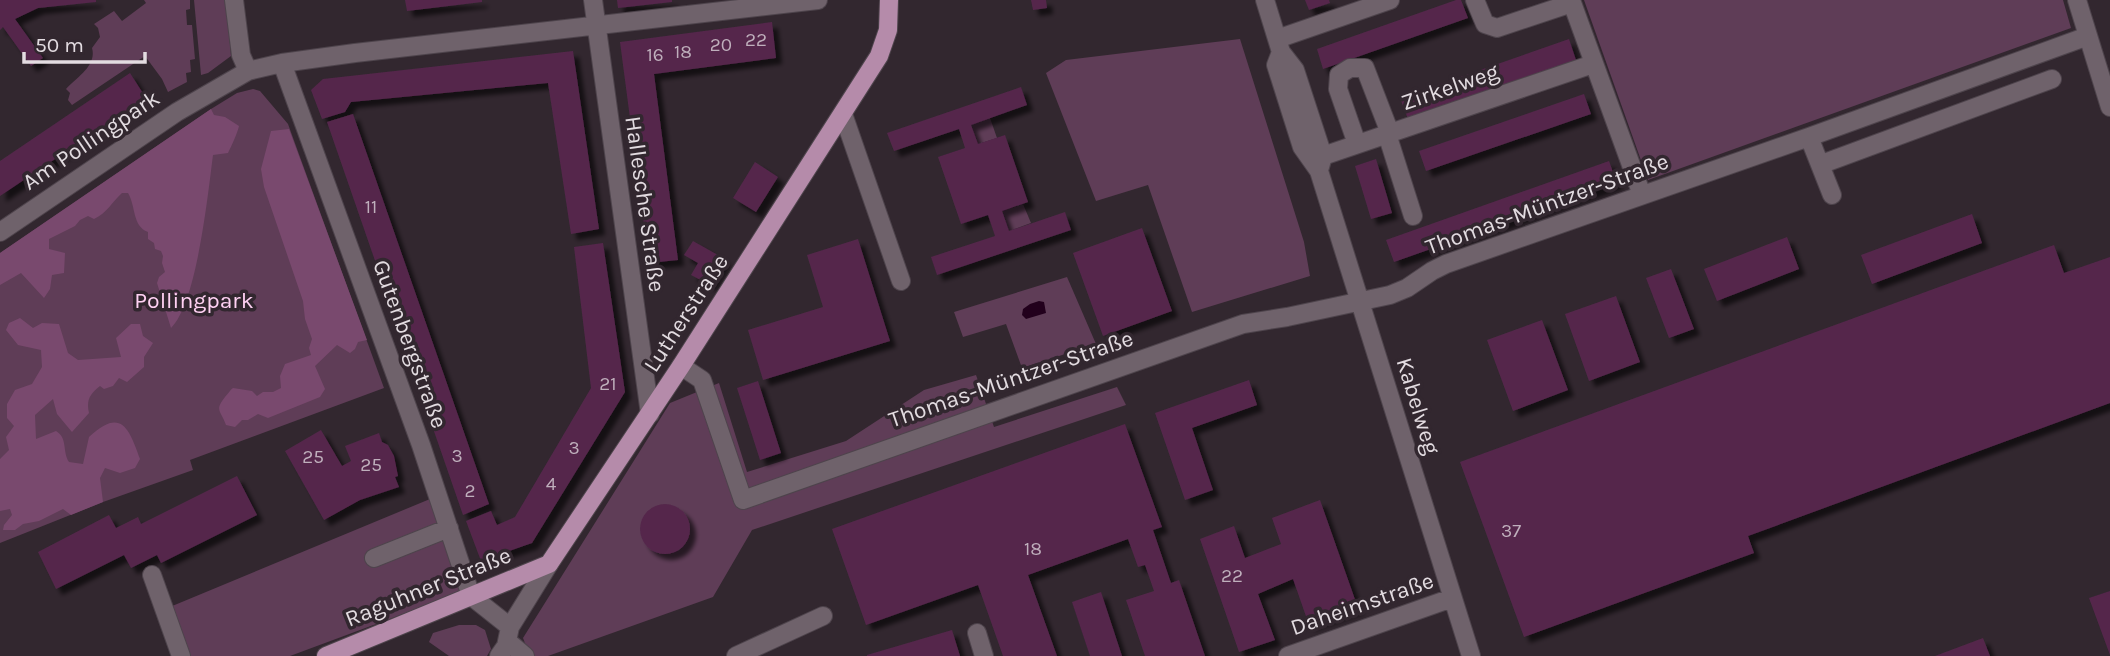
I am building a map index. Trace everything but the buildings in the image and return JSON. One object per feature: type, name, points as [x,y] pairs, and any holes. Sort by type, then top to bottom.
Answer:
[{"type":"main road","name":"Lutherstraße","points":[[549,564],[650,414],[879,56],[888,30],[889,0]]},
{"type":"main road","name":"Raguhner Straße","points":[[326,656],[549,564]]},
{"type":"street","points":[[234,0],[242,55],[248,71]]},
{"type":"street","name":"Hallesche Straße","points":[[593,0],[650,414]]},
{"type":"street","name":"Am Pollingpark","points":[[0,232],[177,111],[248,71],[282,63],[818,0]]},
{"type":"street","name":"Kabelweg","points":[[1265,0],[1279,46],[1276,65],[1302,146],[1321,163],[1360,302],[1471,656]]},
{"type":"street","points":[[1279,46],[1390,0]]},
{"type":"street","points":[[1475,0],[1485,24],[1497,29],[1572,1],[1642,195]]},
{"type":"street","points":[[2077,0],[2110,107]]},
{"type":"street","name":"Thomas-Müntzer-Straße","points":[[681,366],[702,380],[743,500],[1243,324],[1399,292],[1446,264],[1810,137],[2088,36]]},
{"type":"street","name":"Gutenbergstraße","points":[[282,63],[421,445],[471,596]]},
{"type":"street","name":"Zirkelweg","points":[[1321,163],[1357,144],[1593,64]]},
{"type":"street","points":[[1357,144],[1338,89],[1339,75],[1350,68],[1365,68],[1389,133],[1413,216]]},
{"type":"street","points":[[1822,164],[2052,79]]},
{"type":"street","points":[[843,114],[901,281]]},
{"type":"street","points":[[1810,137],[1832,195]]},
{"type":"street","points":[[374,558],[449,528]]},
{"type":"street","name":"Lutherstraße","points":[[502,651],[510,627],[549,564]]},
{"type":"street","points":[[152,575],[181,656]]},
{"type":"street","points":[[471,596],[510,627]]},
{"type":"street","name":"Daheimstraße","points":[[1288,656],[1452,598]]},
{"type":"street","points":[[736,656],[823,616]]},
{"type":"street","points":[[977,633],[984,656]]},
{"type":"street","name":"Lutherstraße","points":[[502,651],[512,645],[525,656]]},
{"type":"green space","points":[[144,0],[190,0],[190,9],[186,10],[187,25],[192,25],[195,59],[190,60],[191,72],[186,73],[187,82],[168,92],[145,56],[72,105],[68,100],[70,93],[66,89],[85,71],[92,60],[92,48],[100,37],[94,24],[114,11],[122,21],[146,3]]},
{"type":"green space","points":[[194,0],[226,0],[231,56],[201,75]]},
{"type":"green space","points":[[1584,0],[2063,0],[2071,28],[1648,180]]},
{"type":"green space","points":[[1240,39],[1304,242],[1310,276],[1192,312],[1148,185],[1096,201],[1046,73],[1066,60]]},
{"type":"green space","name":"Pollingpark","points":[[253,89],[260,91],[288,124],[384,388],[190,460],[193,470],[0,543],[0,253],[211,109],[237,93]]},
{"type":"green space","points":[[990,118],[997,138],[978,144],[971,125]]},
{"type":"green space","points":[[1023,204],[1031,223],[1009,231],[1002,211]]},
{"type":"green space","points":[[1067,277],[1096,344],[1022,368],[1006,324],[963,337],[954,312]]},
{"type":"green space","points":[[976,375],[994,427],[1117,387],[1126,405],[752,530],[713,597],[548,656],[530,656],[523,638],[670,403],[719,383],[747,472],[846,441],[924,390]]},
{"type":"green space","points":[[430,499],[465,591],[290,656],[182,656],[165,609]]},
{"type":"green space","points":[[459,625],[476,625],[485,630],[491,649],[487,656],[449,656],[429,642],[433,633]]},
{"type":"shaded area","points":[[211,109],[214,115],[225,117],[239,126],[228,153],[213,155],[194,272],[188,296],[171,328],[157,283],[165,272],[163,256],[148,239],[148,232],[139,225],[128,193],[122,193],[99,217],[94,219],[88,216],[49,239],[49,249],[65,253],[64,273],[52,275],[50,289],[44,298],[21,273],[0,285],[0,253]]},
{"type":"shaded area","points":[[289,129],[367,340],[358,342],[350,353],[337,345],[315,366],[325,389],[320,397],[268,418],[258,414],[248,420],[242,420],[235,427],[226,425],[219,408],[233,388],[252,391],[257,396],[263,392],[273,392],[281,388],[280,376],[285,364],[311,355],[309,348],[312,339],[305,319],[303,301],[264,187],[261,169],[271,131]]},
{"type":"shaded area","points":[[1039,301],[1044,302],[1046,313],[1026,319],[1022,315],[1023,309]]},
{"type":"shaded area","points":[[20,318],[33,328],[42,323],[59,324],[68,353],[78,360],[121,357],[116,338],[131,324],[140,324],[143,336],[153,343],[144,357],[144,367],[127,382],[119,378],[113,386],[104,389],[100,386],[94,392],[89,401],[89,413],[72,432],[57,414],[53,399],[35,415],[36,439],[56,431],[64,441],[69,462],[83,464],[89,437],[109,423],[122,425],[132,438],[140,459],[135,468],[120,473],[105,468],[100,478],[103,502],[71,515],[63,509],[39,521],[23,524],[15,530],[3,530],[12,515],[10,509],[0,511],[0,459],[9,450],[6,437],[14,426],[7,418],[7,404],[15,390],[32,384],[42,367],[41,350],[18,345],[6,330],[9,323]]}]
